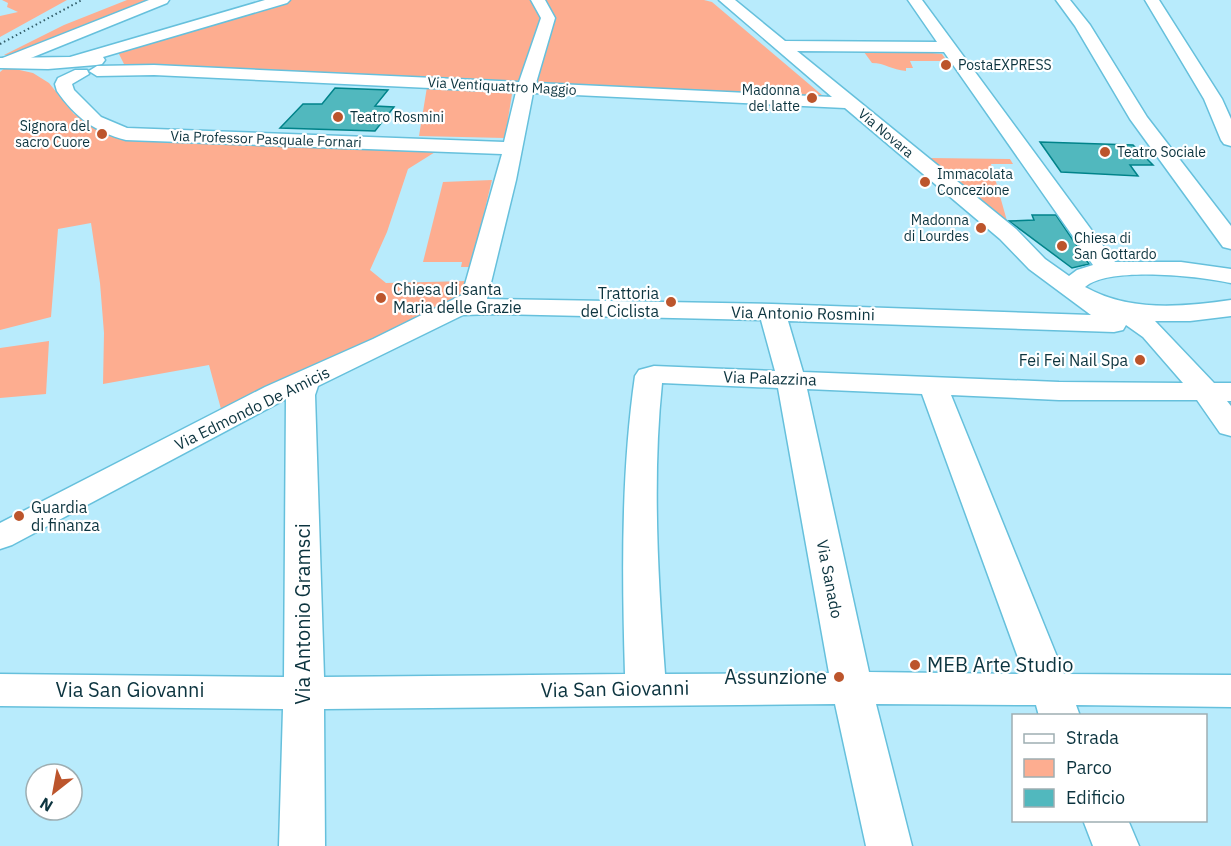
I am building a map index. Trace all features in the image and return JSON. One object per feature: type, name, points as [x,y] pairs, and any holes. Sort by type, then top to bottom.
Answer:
[{"type":"main road","points":[[85,67],[87,56],[282,0]]},
{"type":"main road","points":[[7,63],[85,67],[127,45]]},
{"type":"street","points":[[7,63],[162,0]]},
{"type":"street","points":[[466,303],[506,180],[526,87],[548,18],[538,0]]},
{"type":"street","name":"Via Novara","points":[[726,0],[1008,234],[1043,269],[1088,283]]},
{"type":"street","points":[[915,0],[950,46],[1088,283]]},
{"type":"street","points":[[1063,0],[1082,25],[1139,119],[1231,242]]},
{"type":"street","points":[[1152,0],[1214,99],[1231,140]]},
{"type":"street","points":[[783,46],[950,46]]},
{"type":"street","name":"Via Ventiquattro Maggio","points":[[85,67],[850,103]]},
{"type":"street","name":"Via Professor Pasquale Fornari","points":[[85,67],[64,82],[65,89],[82,112],[93,122],[126,134],[512,148]]},
{"type":"street","points":[[1008,234],[1066,275],[1088,283],[1152,331],[1218,392],[1231,427]]},
{"type":"street","points":[[1088,283],[1198,270],[1229,272]]},
{"type":"street","name":"Via Antonio Rosmini","points":[[466,303],[495,306],[772,312],[1114,324],[1088,283]]},
{"type":"street","name":"Via Edmondo De Amicis","points":[[0,537],[275,393],[305,383],[466,303]]},
{"type":"street","points":[[1120,309],[1168,314],[1231,308]]},
{"type":"street","name":"Via Sanado","points":[[772,312],[791,379],[852,688],[889,846]]},
{"type":"street","name":"Via Palazzina","points":[[646,689],[641,602],[642,430],[649,376],[654,374],[1059,390],[1218,392]]},
{"type":"street","name":"Via Antonio Gramsci","points":[[302,846],[304,693],[301,395],[305,383]]},
{"type":"street","points":[[933,386],[1054,702]]},
{"type":"street","name":"Via San Giovanni","points":[[0,690],[304,693],[852,688],[1054,702],[1231,690]]},
{"type":"street","points":[[1106,822],[1116,846]]},
{"type":"green space","points":[[2,0],[67,0],[0,37],[0,16],[18,12],[7,7],[8,3]]},
{"type":"green space","points":[[127,0],[153,0],[4,55],[64,25]]},
{"type":"green space","points":[[290,0],[704,0],[712,2],[829,101],[125,66],[118,52]]},
{"type":"green space","points":[[929,49],[932,53],[942,54],[947,61],[910,61],[913,68],[906,68],[906,71],[872,63],[864,52]]},
{"type":"green space","points":[[6,67],[33,73],[49,83],[74,114],[109,129],[440,149],[408,169],[387,232],[370,270],[386,283],[467,281],[467,291],[459,300],[221,409],[209,365],[103,384],[104,333],[100,283],[91,223],[58,229],[51,317],[0,330],[0,72]]},
{"type":"green space","points":[[427,87],[506,90],[512,94],[505,138],[419,136]]},
{"type":"green space","points":[[929,158],[1010,159],[1013,164],[991,164],[1007,221]]},
{"type":"green space","points":[[492,180],[471,267],[461,267],[462,262],[423,262],[443,182]]},
{"type":"green space","points":[[49,341],[46,394],[0,398],[0,348]]},
{"type":"building","name":"Teatro Rosmini","points":[[335,88],[388,90],[375,106],[394,107],[375,131],[280,128],[303,104],[322,104]]},
{"type":"building","name":"Teatro Sociale","points":[[1040,142],[1133,145],[1153,165],[1130,165],[1138,176],[1061,172]]},
{"type":"building","name":"Chiesa di San Gottardo","points":[[1032,215],[1056,215],[1089,264],[1072,268],[1009,221],[1034,220]]},
{"type":"railway","points":[[0,44],[82,0]]},
{"type":"place","name":"PostaEXPRESS","points":[[946,65]]},
{"type":"place","name":"Madonna del latte","points":[[812,98]]},
{"type":"place","name":"Teatro Rosmini","points":[[338,117]]},
{"type":"place","name":"Signora del sacro Cuore","points":[[102,134]]},
{"type":"place","name":"Teatro Sociale","points":[[1105,152]]},
{"type":"place","name":"Immacolata Concezione","points":[[925,182]]},
{"type":"place","name":"Madonna di Lourdes","points":[[981,228]]},
{"type":"place","name":"Chiesa di San Gottardo","points":[[1062,246]]},
{"type":"place","name":"Chiesa di santa Maria delle Grazie","points":[[381,298]]},
{"type":"place","name":"Trattoria del Ciclista","points":[[671,302]]},
{"type":"place","name":"Fei Fei Nail Spa","points":[[1140,360]]},
{"type":"place","name":"Guardia di finanza","points":[[19,516]]},
{"type":"place","name":"MEB Arte Studio","points":[[915,665]]},
{"type":"place","name":"Assunzione","points":[[839,677]]}]
